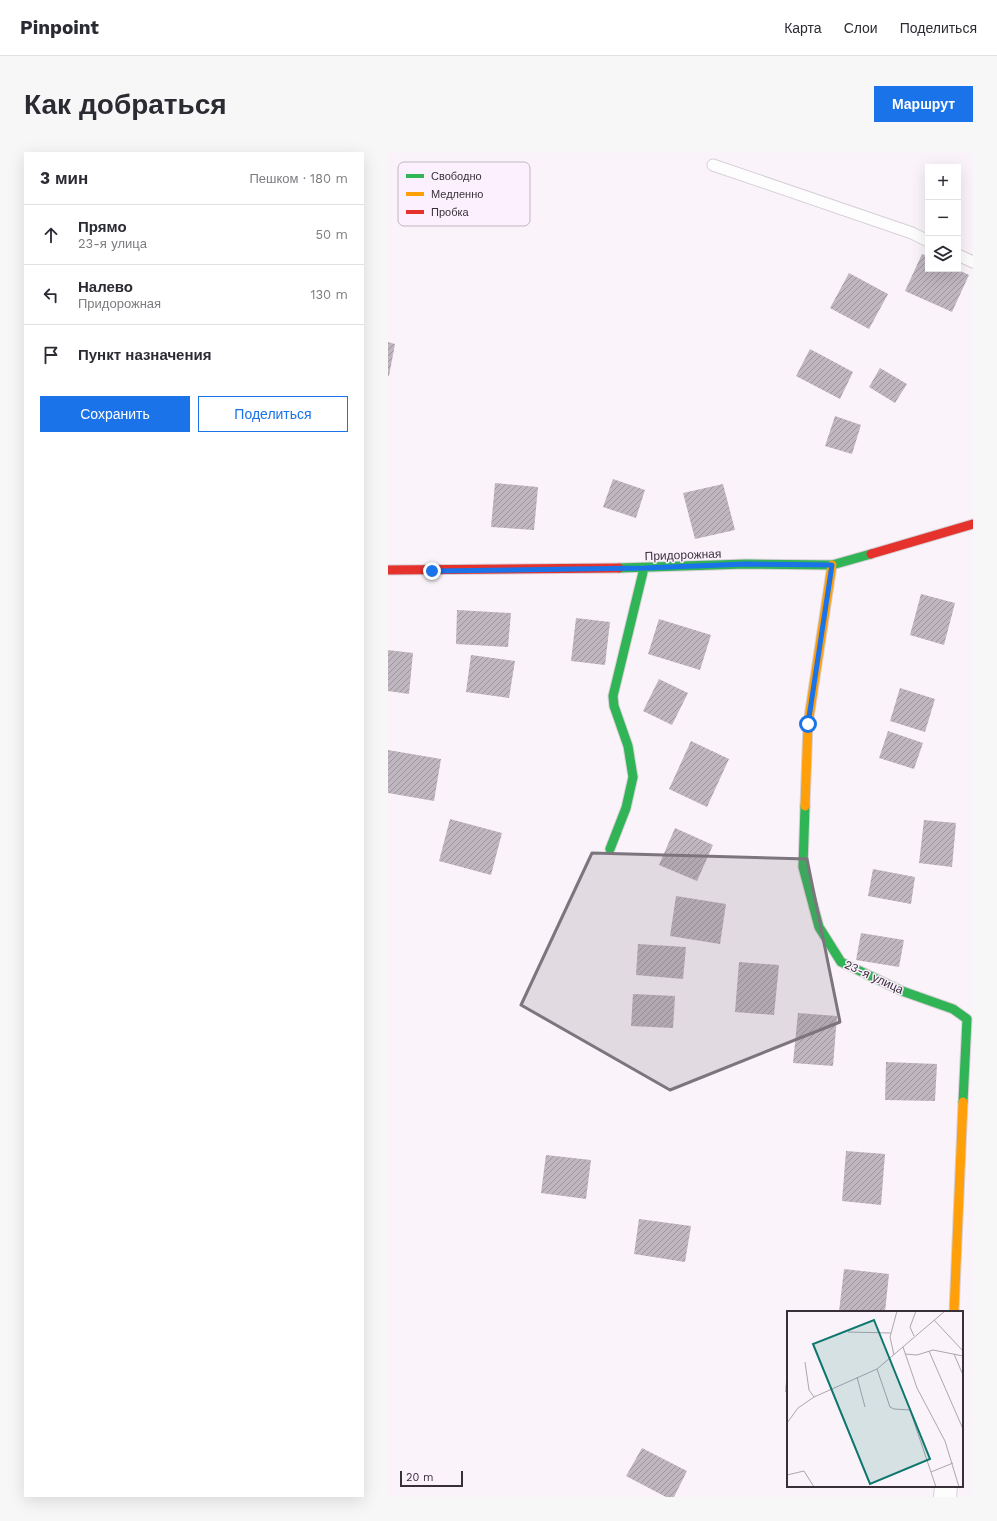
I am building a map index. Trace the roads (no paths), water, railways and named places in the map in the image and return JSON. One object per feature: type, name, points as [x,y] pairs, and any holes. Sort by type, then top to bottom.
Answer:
[{"type":"street","name":"Придорожная","points":[[388,570],[644,568],[746,564],[832,565],[973,524]]},
{"type":"street","name":"23-я улица","points":[[832,565],[808,724],[803,867],[819,927],[840,962],[902,991],[953,1009],[967,1019],[954,1311]]},
{"type":"street","points":[[610,849],[626,808],[633,777],[628,746],[614,706],[613,696],[644,568]]},
{"type":"street","points":[[945,1497],[946,1487]]},
{"type":"lane","points":[[713,165],[912,233],[925,240]]},
{"type":"lane","points":[[961,256],[973,262]]}]
